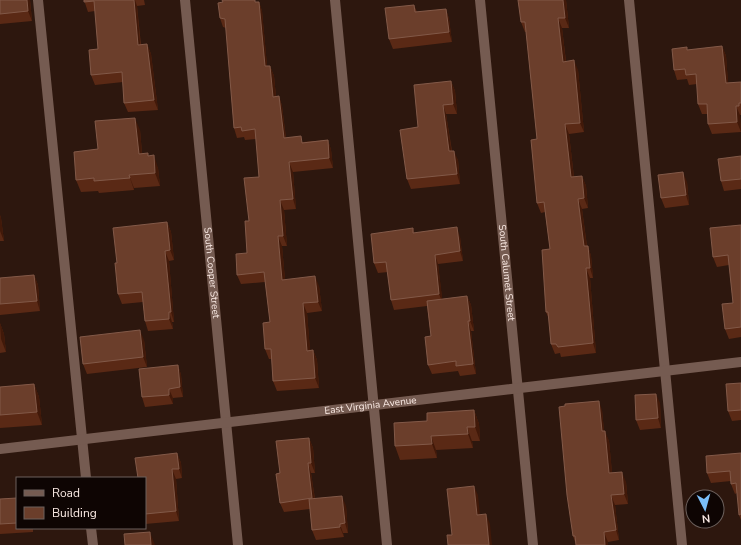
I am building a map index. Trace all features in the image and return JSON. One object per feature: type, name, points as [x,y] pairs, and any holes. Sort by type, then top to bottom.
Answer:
[{"type":"street","points":[[38,0],[86,477]]},
{"type":"street","name":"South Cooper Street","points":[[185,0],[238,545]]},
{"type":"street","points":[[335,0],[388,545]]},
{"type":"street","name":"South Calumet Street","points":[[480,0],[533,545]]},
{"type":"street","points":[[629,0],[682,545]]},
{"type":"street","name":"East Virginia Avenue","points":[[0,449],[226,424],[518,387],[665,372],[741,362]]},
{"type":"street","points":[[91,529],[93,545]]},
{"type":"building","points":[[0,0],[27,0],[28,11],[0,14]]},
{"type":"building","points":[[84,0],[134,0],[138,45],[147,44],[154,100],[124,103],[122,72],[91,75],[89,50],[98,49],[94,1],[84,2]]},
{"type":"building","points":[[222,0],[255,0],[255,2],[259,2],[265,66],[270,66],[273,97],[279,96],[284,138],[301,136],[302,143],[328,140],[329,158],[289,162],[293,199],[280,200],[283,236],[278,236],[282,280],[315,276],[318,302],[303,303],[307,351],[313,350],[315,378],[273,381],[271,349],[265,349],[263,323],[270,322],[264,272],[237,275],[236,254],[247,253],[245,221],[249,221],[244,178],[259,177],[255,129],[242,131],[241,127],[234,128],[225,19],[220,18],[218,3],[223,2]]},
{"type":"building","points":[[518,0],[563,0],[565,18],[558,18],[563,62],[574,60],[580,123],[565,124],[571,177],[582,176],[584,198],[578,199],[584,246],[588,246],[590,268],[586,268],[593,343],[558,347],[556,344],[551,344],[548,312],[546,312],[542,250],[550,249],[544,202],[537,203],[531,140],[537,139],[525,22],[521,22]]},
{"type":"building","points":[[414,5],[415,12],[446,9],[449,32],[389,39],[385,8]]},
{"type":"building","points":[[722,46],[726,83],[741,82],[741,103],[739,103],[739,106],[736,106],[737,122],[708,124],[707,104],[698,104],[696,74],[686,75],[685,69],[674,70],[672,49],[687,47],[687,50]]},
{"type":"building","points":[[451,81],[453,104],[443,105],[449,151],[454,151],[457,174],[407,179],[400,130],[418,127],[414,85]]},
{"type":"building","points":[[135,118],[139,154],[148,153],[148,156],[154,155],[155,173],[129,175],[130,178],[94,181],[94,178],[76,180],[74,152],[98,149],[95,121]]},
{"type":"building","points":[[741,156],[741,179],[721,181],[718,159]]},
{"type":"building","points":[[683,172],[686,195],[661,198],[658,175]]},
{"type":"building","points":[[167,222],[170,250],[165,251],[171,312],[169,312],[169,319],[145,321],[142,292],[118,294],[115,263],[117,263],[113,228]]},
{"type":"building","points":[[741,225],[741,327],[725,329],[722,304],[733,303],[728,255],[713,257],[710,228]]},
{"type":"building","points":[[457,227],[460,251],[435,255],[439,294],[391,300],[386,262],[374,263],[371,234],[413,228],[413,233]]},
{"type":"building","points":[[34,275],[37,301],[0,304],[0,278]]},
{"type":"building","points":[[467,296],[470,321],[468,321],[473,364],[456,366],[456,361],[428,365],[425,337],[431,336],[427,301]]},
{"type":"building","points":[[140,330],[143,357],[83,364],[80,337]]},
{"type":"building","points":[[178,365],[180,387],[169,389],[169,395],[142,397],[139,369]]},
{"type":"building","points":[[741,383],[741,410],[728,411],[726,384]]},
{"type":"building","points":[[34,384],[37,412],[0,415],[0,387]]},
{"type":"building","points":[[656,394],[658,418],[636,420],[635,395]]},
{"type":"building","points":[[599,401],[602,431],[605,431],[609,473],[622,472],[624,494],[611,495],[616,530],[604,532],[605,545],[576,545],[575,536],[573,536],[567,495],[559,407],[565,406],[565,404]]},
{"type":"building","points":[[474,410],[475,427],[467,427],[468,434],[431,436],[432,444],[395,446],[394,423],[427,421],[427,413]]},
{"type":"building","points":[[309,438],[311,463],[308,463],[312,498],[280,503],[276,474],[280,473],[276,441]]},
{"type":"building","points":[[177,453],[179,469],[172,469],[176,511],[146,514],[146,477],[138,477],[135,458]]},
{"type":"building","points":[[741,453],[741,514],[739,515],[736,483],[731,484],[730,471],[707,473],[706,456]]},
{"type":"building","points":[[474,486],[477,515],[486,514],[489,545],[448,545],[447,535],[452,535],[447,489]]},
{"type":"building","points":[[342,496],[345,523],[340,524],[340,527],[312,530],[309,499]]},
{"type":"building","points":[[16,498],[16,523],[0,524],[0,499]]},
{"type":"building","points":[[150,532],[151,545],[125,545],[124,534]]}]
